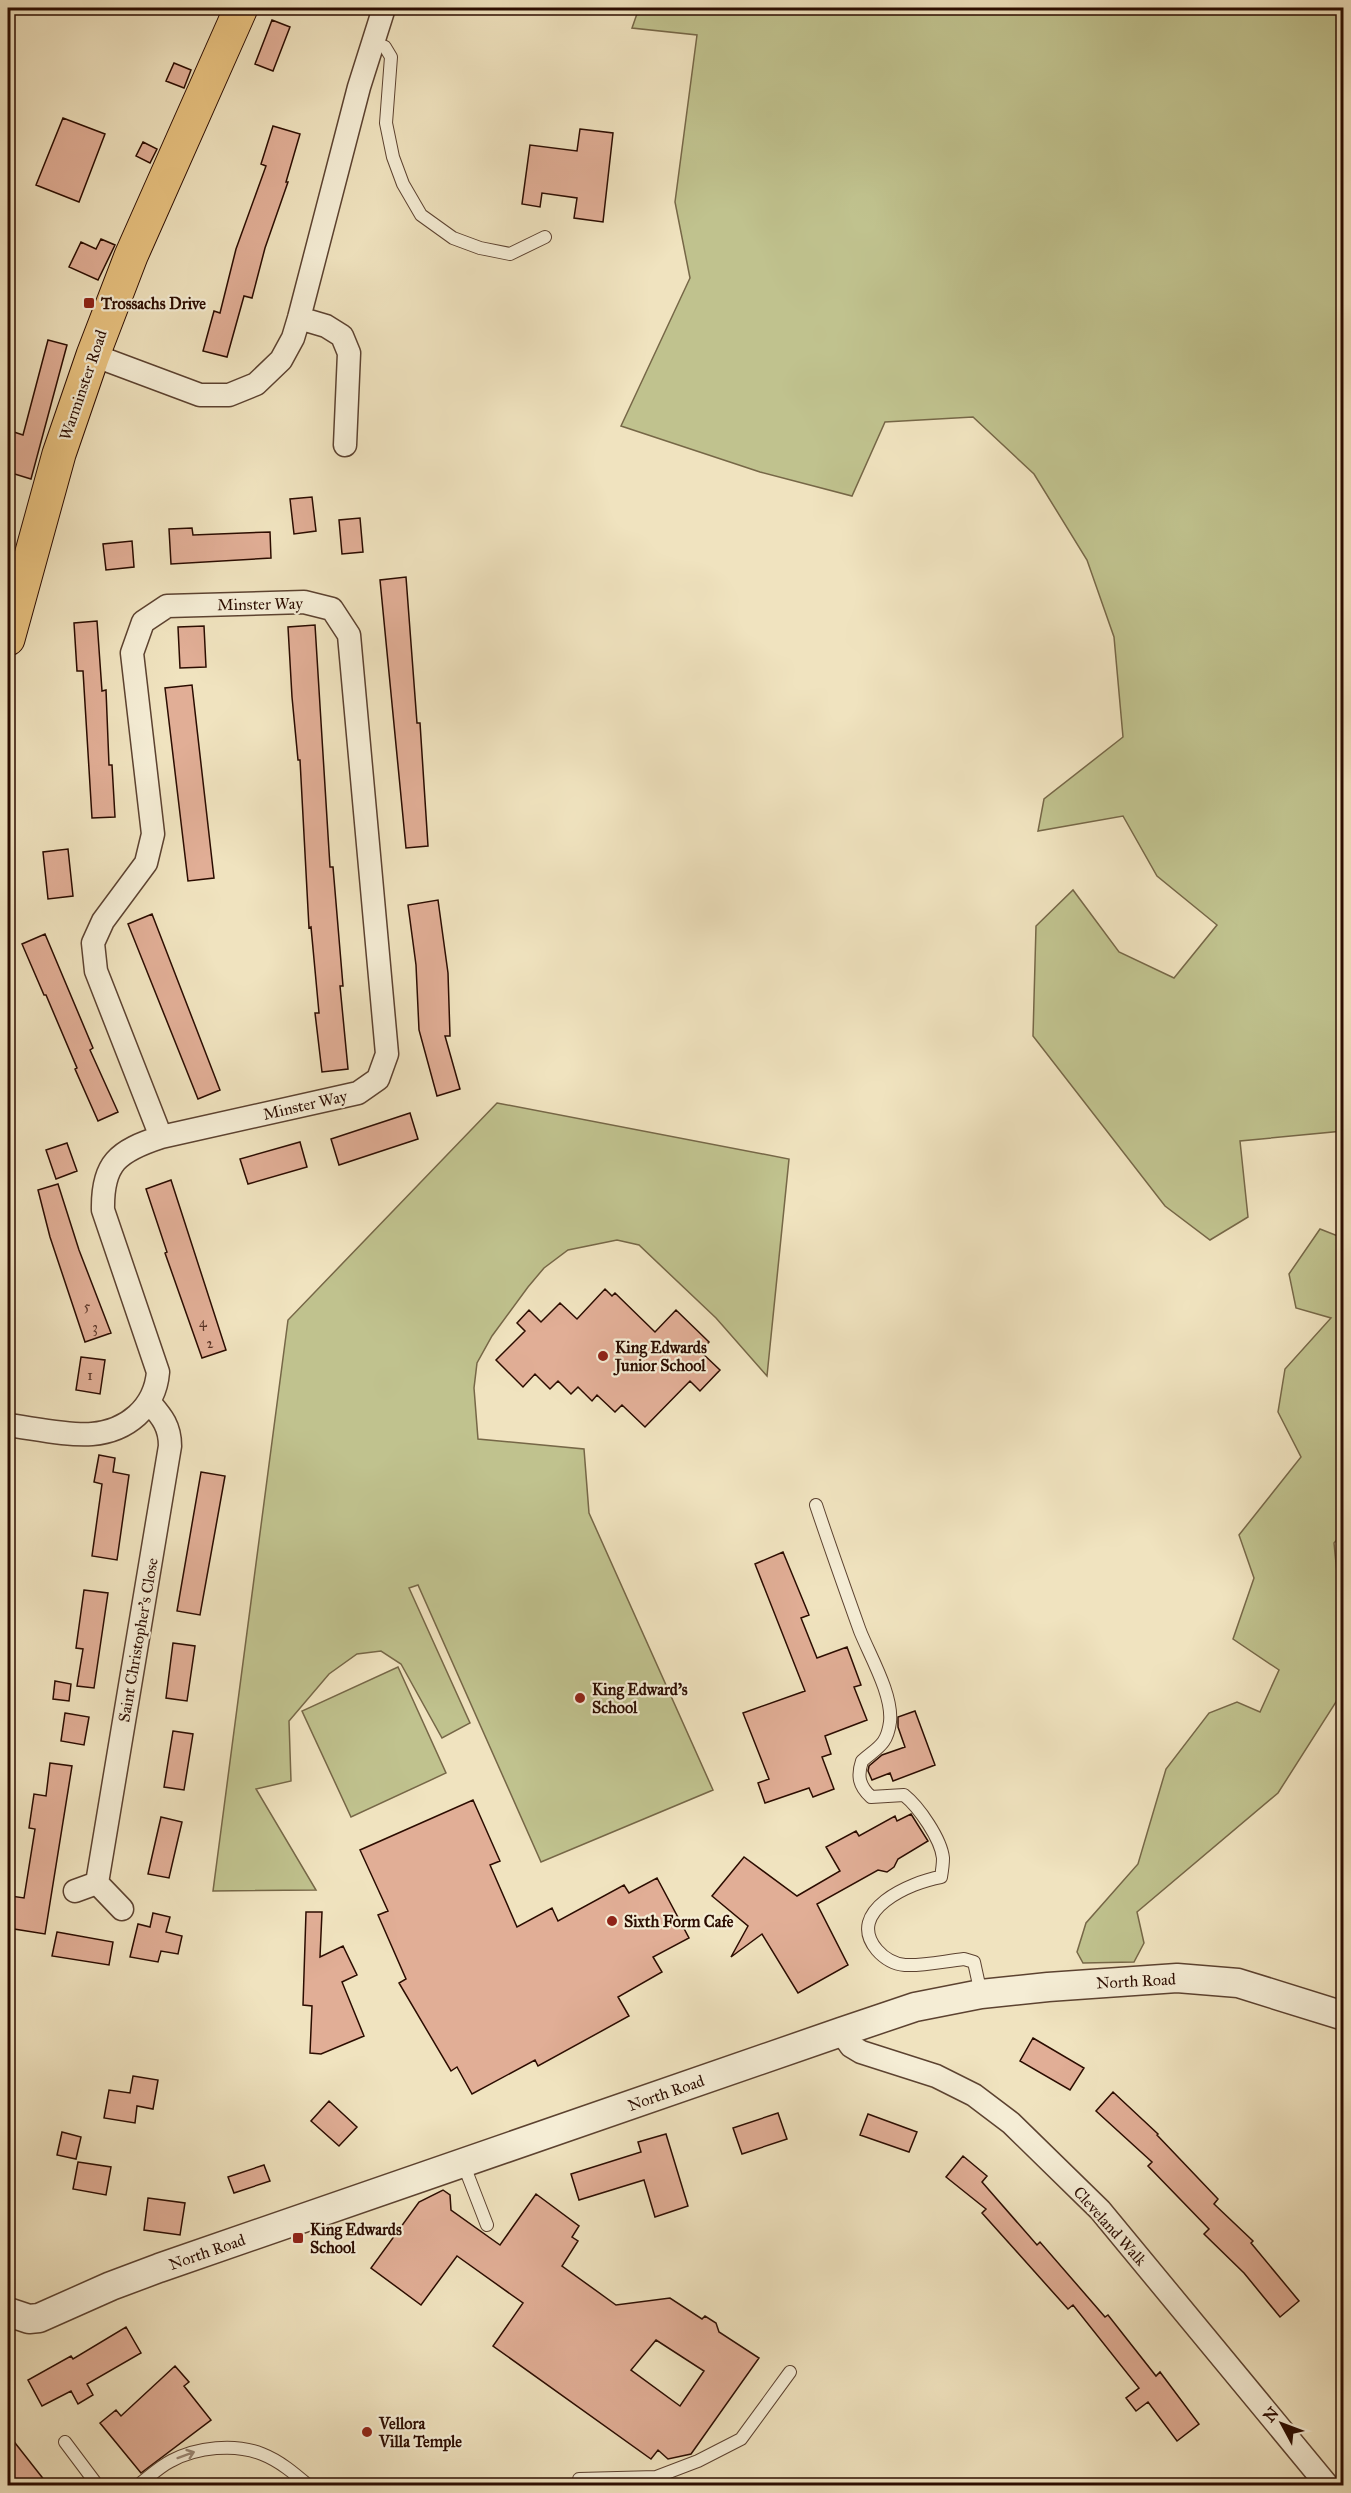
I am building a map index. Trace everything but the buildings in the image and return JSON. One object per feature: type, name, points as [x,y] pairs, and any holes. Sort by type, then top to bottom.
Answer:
[{"type":"highway","name":"Warminster Road","points":[[8,639],[59,454],[93,355],[131,256],[241,8]]},
{"type":"street","points":[[93,355],[200,395],[229,395],[256,384],[281,360],[299,318],[384,8]]},
{"type":"street","points":[[299,318],[326,326],[342,336],[349,353],[345,446]]},
{"type":"street","name":"Minster Way","points":[[150,1403],[157,1388],[158,1372],[103,1210],[103,1187],[112,1165],[131,1147],[161,1137],[358,1093],[378,1078],[387,1054],[349,634],[332,609],[304,602],[167,606],[143,622],[132,653],[153,834],[147,863],[103,921],[93,944],[96,971],[161,1137]]},
{"type":"street","points":[[8,1425],[89,1434],[105,1432],[136,1416],[150,1403]]},
{"type":"street","name":"Saint Christopher's Close","points":[[97,1883],[170,1446],[170,1433],[166,1421],[150,1403]]},
{"type":"street","points":[[75,1891],[97,1883],[122,1909]]},
{"type":"street","name":"North Road","points":[[8,2312],[29,2319],[39,2318],[111,2286],[159,2268],[915,2007],[981,1994],[1177,1978],[1238,1983],[1344,2016]]},
{"type":"street","name":"Cleveland Walk","points":[[841,2032],[851,2046],[861,2052],[936,2076],[974,2095],[1011,2123],[1100,2210],[1325,2485]]},
{"type":"lane","points":[[373,43],[385,47],[391,57],[386,123],[393,157],[403,184],[421,215],[453,237],[480,248],[510,254],[545,237]]},
{"type":"lane","points":[[816,1505],[861,1632],[890,1704],[890,1720],[885,1740],[880,1748],[862,1761],[859,1780],[863,1790],[871,1797],[904,1795],[914,1802],[924,1815],[943,1857],[941,1877],[913,1884],[874,1910],[868,1919],[873,1945],[885,1958],[904,1965],[964,1959],[974,1962],[981,1994]]},
{"type":"lane","points":[[463,2163],[487,2225]]},
{"type":"lane","points":[[579,2479],[656,2477],[698,2461],[741,2439],[790,2372]]},
{"type":"lane","points":[[65,2442],[98,2486]]},
{"type":"lane","points":[[137,2486],[171,2461],[200,2450],[234,2448],[262,2454],[285,2467],[309,2486]]},
{"type":"green space","points":[[639,8],[1343,8],[1343,1131],[1240,1141],[1248,1217],[1210,1240],[1165,1206],[1033,1036],[1036,926],[1073,890],[1119,952],[1174,978],[1217,925],[1157,876],[1123,816],[1038,831],[1044,799],[1123,737],[1114,637],[1087,560],[1034,474],[973,417],[885,422],[852,496],[760,472],[621,426],[690,278],[675,202],[697,35],[632,28]]},
{"type":"green space","points":[[497,1103],[789,1159],[767,1376],[716,1318],[639,1245],[617,1240],[568,1250],[544,1268],[492,1336],[477,1363],[474,1388],[478,1439],[584,1449],[589,1513],[713,1790],[541,1862],[418,1585],[409,1588],[470,1723],[442,1738],[401,1664],[381,1651],[357,1654],[329,1674],[289,1721],[291,1781],[256,1789],[316,1890],[213,1891],[288,1320]]},
{"type":"green space","points":[[1320,1229],[1343,1238],[1344,1532],[1334,1543],[1341,1613],[1343,1614],[1343,1683],[1336,1702],[1278,1793],[1137,1912],[1144,1943],[1134,1962],[1083,1963],[1077,1952],[1086,1923],[1138,1864],[1166,1769],[1209,1713],[1237,1702],[1260,1712],[1279,1670],[1233,1639],[1254,1578],[1239,1535],[1301,1457],[1278,1412],[1285,1369],[1331,1318],[1296,1308],[1289,1274]]},
{"type":"green space","points":[[398,1667],[446,1773],[351,1817],[302,1711]]},
{"type":"place","name":"Trossachs Drive","points":[[89,303]]},
{"type":"place","name":"King Edwards Junior School","points":[[603,1356]]},
{"type":"place","name":"King Edward's School","points":[[580,1698]]},
{"type":"place","name":"Sixth Form Cafe","points":[[612,1921]]},
{"type":"place","name":"King Edwards School","points":[[298,2238]]},
{"type":"place","name":"Vellora Villa Temple","points":[[367,2432]]}]
